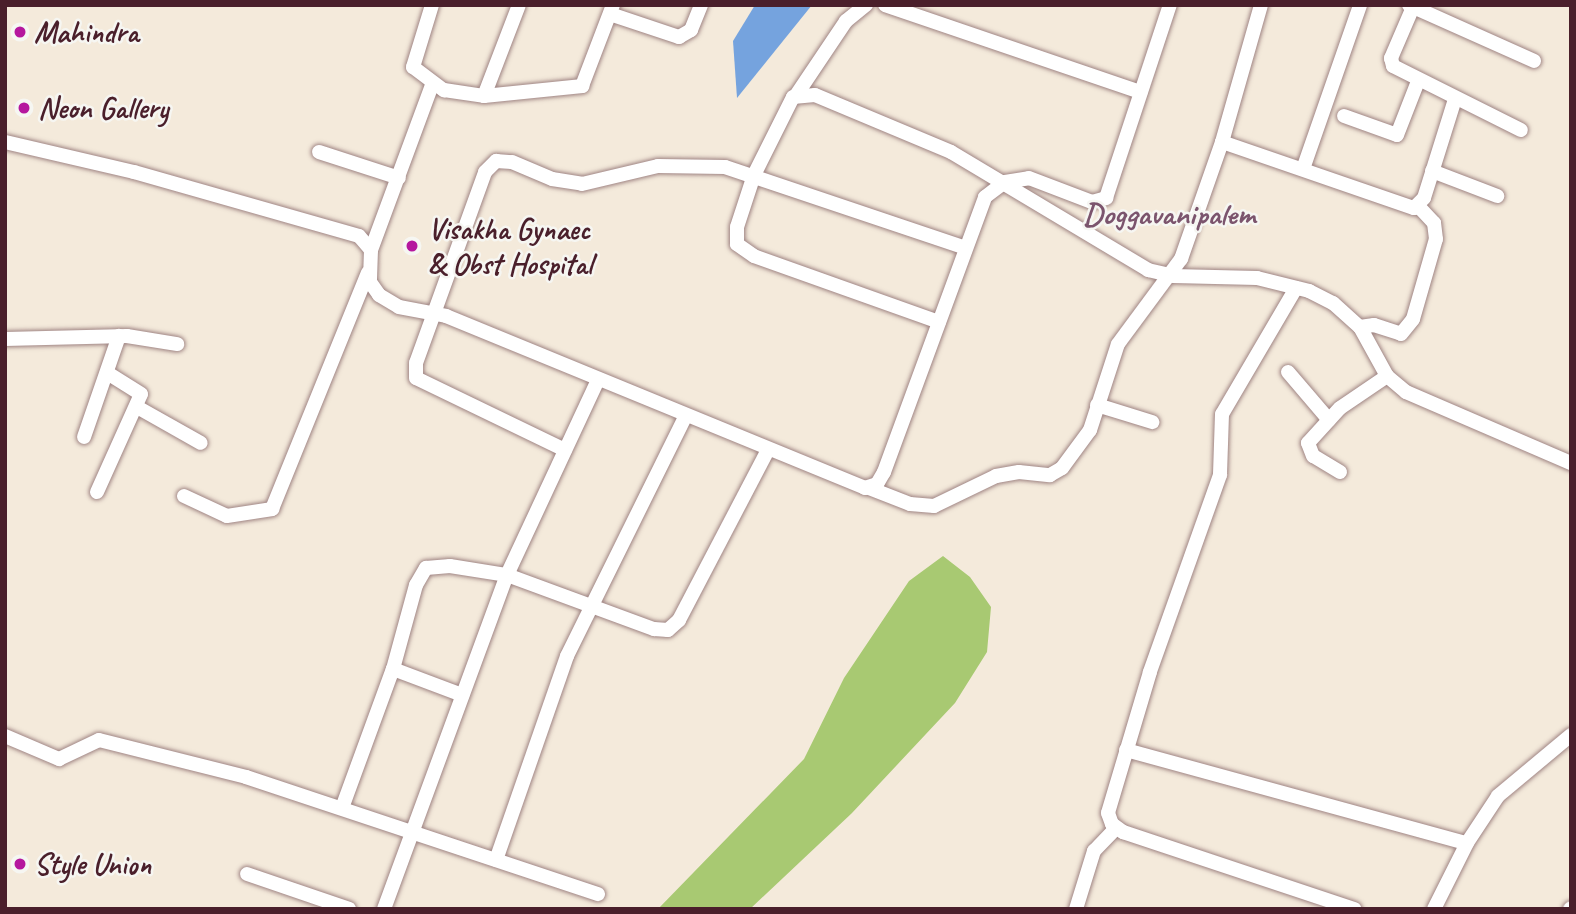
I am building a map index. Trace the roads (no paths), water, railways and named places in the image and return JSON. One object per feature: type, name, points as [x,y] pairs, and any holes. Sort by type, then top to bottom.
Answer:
[{"type":"street","points":[[432,5],[412,61],[416,72],[432,85],[484,96],[582,86],[611,10],[678,37],[691,30],[701,5]]},
{"type":"street","points":[[484,96],[520,5]]},
{"type":"street","points":[[866,5],[846,21],[778,120],[754,175],[737,227],[740,249],[939,322]]},
{"type":"street","points":[[885,5],[1141,92]]},
{"type":"street","points":[[869,488],[884,472],[985,197],[1005,182],[1029,178],[1092,202],[1103,201],[1114,185],[1170,5]]},
{"type":"street","points":[[369,271],[373,288],[388,301],[414,312],[436,313],[767,452],[853,486],[869,488],[910,504],[934,506],[996,476],[1054,475],[1085,438],[1118,344],[1172,276],[1222,142],[1261,5]]},
{"type":"street","points":[[1303,169],[1360,5]]},
{"type":"street","points":[[1521,130],[1418,81],[1391,62],[1411,6],[1534,61]]},
{"type":"street","points":[[1344,116],[1397,135],[1418,81]]},
{"type":"street","points":[[184,496],[227,516],[272,509],[369,271],[371,250],[432,85]]},
{"type":"street","points":[[797,94],[815,94],[872,117],[1005,182],[1130,263],[1172,276],[1257,278],[1296,288],[1333,303],[1360,327],[1387,376],[1422,401],[1571,463]]},
{"type":"street","points":[[1418,206],[1455,99]]},
{"type":"street","points":[[5,142],[122,169],[353,234],[364,239],[371,250]]},
{"type":"street","points":[[1222,142],[1303,169],[1402,207],[1418,206]]},
{"type":"street","points":[[319,152],[399,178]]},
{"type":"street","points":[[565,450],[418,382],[416,363],[485,172],[496,161],[512,162],[572,184],[598,183],[628,171],[668,165],[707,165],[754,175],[965,248]]},
{"type":"street","points":[[1432,171],[1497,196]]},
{"type":"street","points":[[1360,327],[1374,325],[1401,334],[1413,319],[1436,239],[1434,223],[1418,206]]},
{"type":"street","points":[[1296,288],[1222,414],[1220,475],[1126,750],[1108,813],[1116,828],[1355,909]]},
{"type":"street","points":[[83,437],[119,336]]},
{"type":"street","points":[[5,339],[119,336],[177,344]]},
{"type":"street","points":[[1288,372],[1329,420]]},
{"type":"street","points":[[97,492],[137,407],[140,391],[107,373]]},
{"type":"street","points":[[1340,472],[1307,448],[1329,420],[1387,376]]},
{"type":"street","points":[[384,909],[507,575],[598,380]]},
{"type":"street","points":[[1097,405],[1152,422]]},
{"type":"street","points":[[137,407],[201,443]]},
{"type":"street","points":[[496,860],[547,708],[589,604],[685,417]]},
{"type":"street","points":[[342,808],[393,669],[416,585],[426,568],[450,566],[507,575],[654,629],[672,628],[767,452]]},
{"type":"street","points":[[393,669],[462,695]]},
{"type":"street","points":[[1434,909],[1467,843],[1498,796],[1571,735]]},
{"type":"street","points":[[5,736],[59,759],[71,757],[89,741],[111,742],[246,777],[598,894]]},
{"type":"street","points":[[1126,750],[1467,843]]},
{"type":"street","points":[[1076,909],[1094,850],[1116,828]]},
{"type":"street","points":[[247,874],[349,909]]},
{"type":"water","points":[[755,5],[812,5],[737,98],[733,41]]},
{"type":"place","name":"Mahindra","points":[[20,32]]},
{"type":"place","name":"Neon Gallery","points":[[24,108]]},
{"type":"place","name":"Visakha Gynaec & Obst Hospital","points":[[412,246]]},
{"type":"place","name":"Style Union","points":[[20,864]]},
{"type":"district","name":"Doggavanipalem","points":[[1169,214]]}]
